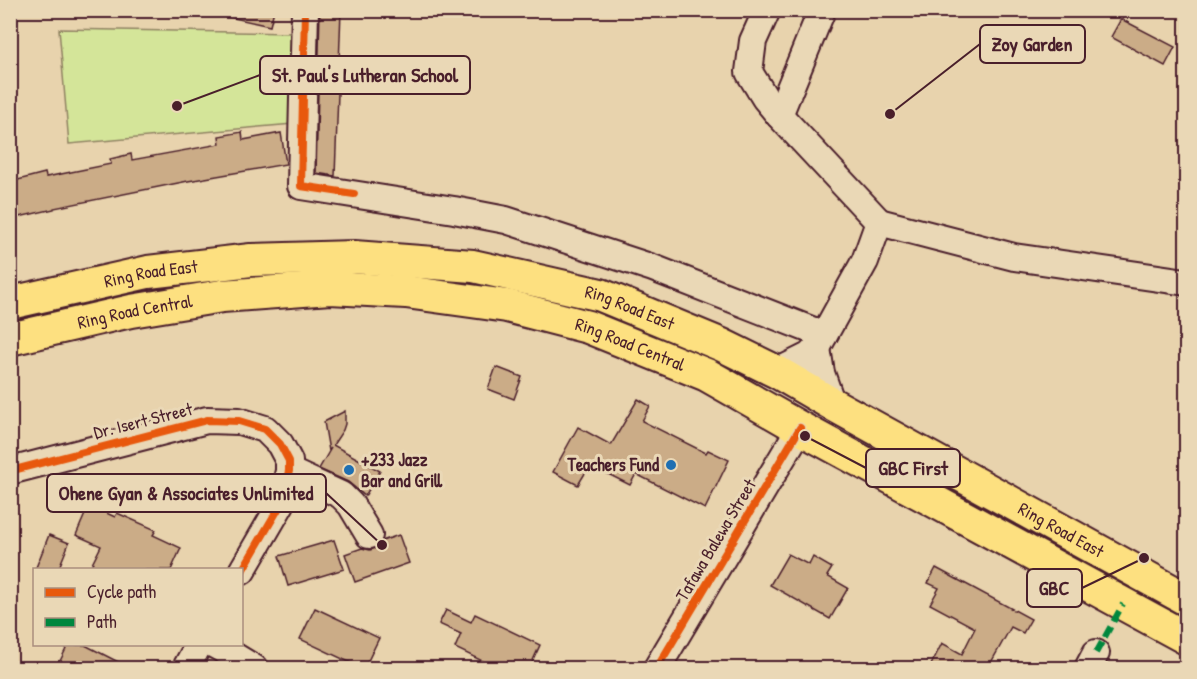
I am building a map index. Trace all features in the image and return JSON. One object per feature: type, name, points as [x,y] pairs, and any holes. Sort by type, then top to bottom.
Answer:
[{"type":"main road","name":"Ring Road East","points":[[10,303],[148,272],[251,260],[354,257],[473,266],[601,295],[722,345],[777,372],[1186,599]]},
{"type":"main road","name":"Ring Road Central","points":[[10,339],[131,311],[222,296],[330,288],[406,292],[507,306],[588,327],[707,375],[1186,638]]},
{"type":"main road","points":[[944,506],[961,475]]},
{"type":"street","points":[[305,10],[301,186],[506,220],[653,267],[821,342]]},
{"type":"street","points":[[767,10],[753,41],[749,72],[779,116],[879,222],[1014,257],[1186,282]]},
{"type":"street","points":[[779,116],[822,10]]},
{"type":"street","points":[[777,372],[809,356],[821,342],[865,261],[879,222]]},
{"type":"street","points":[[821,342],[821,373],[832,404]]},
{"type":"street","name":"Dr. Isert Street","points":[[10,471],[207,420],[239,421],[265,429],[280,444],[289,461],[289,471]]},
{"type":"street","name":"Tafawa Balewa Street","points":[[657,669],[800,428]]},
{"type":"street","points":[[243,569],[281,504],[289,471],[341,495],[351,506],[369,535]]},
{"type":"street","points":[[186,669],[198,646]]},
{"type":"street","points":[[215,646],[254,669]]},
{"type":"green space","points":[[59,29],[294,33],[293,124],[69,144]]},
{"type":"building","points":[[229,10],[274,10],[270,26],[229,17]]},
{"type":"building","points":[[320,10],[341,10],[335,176],[316,173]]},
{"type":"building","points":[[1121,19],[1175,47],[1165,66],[1111,37]]},
{"type":"building","points":[[242,132],[243,140],[281,133],[286,164],[188,181],[10,219],[10,182],[45,173],[46,177],[111,164],[110,159],[131,154],[132,160],[220,144],[219,136]]},
{"type":"building","points":[[496,367],[522,377],[514,399],[488,389]]},
{"type":"building","points":[[638,399],[650,406],[642,421],[706,453],[708,450],[729,460],[705,509],[636,474],[630,485],[590,465],[578,485],[553,472],[578,427],[611,445]]},
{"type":"building","name":"+233 Jazz Bar and Grill","points":[[345,411],[343,430],[333,445],[380,471],[365,496],[348,482],[319,469],[331,448],[329,451],[324,422]]},
{"type":"building","points":[[89,505],[115,517],[117,513],[156,530],[153,535],[181,548],[172,568],[90,568],[101,546],[76,535]]},
{"type":"building","points":[[49,535],[69,543],[59,568],[36,568]]},
{"type":"building","points":[[399,535],[409,563],[355,582],[345,554],[362,548],[370,550],[376,548],[382,541]]},
{"type":"building","points":[[334,540],[344,569],[288,586],[279,556]]},
{"type":"building","points":[[788,554],[809,565],[813,557],[832,568],[827,576],[848,588],[830,619],[770,585]]},
{"type":"building","points":[[936,568],[1031,619],[1023,633],[1011,627],[988,668],[990,669],[929,669],[942,643],[962,654],[975,628],[930,604],[939,588],[928,583]]},
{"type":"building","points":[[315,608],[379,638],[364,669],[300,639]]},
{"type":"building","points":[[446,610],[471,622],[475,614],[540,645],[529,669],[499,669],[455,648],[461,634],[439,624]]},
{"type":"building","points":[[68,646],[87,646],[132,669],[56,669]]},
{"type":"marked path","points":[[1096,653],[1123,604]]},
{"type":"cycle path","points":[[305,10],[301,186],[354,194]]},
{"type":"cycle path","points":[[10,471],[207,420],[239,421],[265,429],[280,444],[289,461],[289,471],[281,504],[243,569]]},
{"type":"cycle path","points":[[657,668],[800,428]]},
{"type":"place","name":"St. Paul's Lutheran School","points":[[177,106]]},
{"type":"place","name":"Zoy Garden","points":[[890,114]]},
{"type":"place","name":"GBC First","points":[[805,436]]},
{"type":"place","name":"Teachers Fund","points":[[671,465]]},
{"type":"place","name":"+233 Jazz Bar and Grill","points":[[349,470]]},
{"type":"place","name":"Ohene Gyan & Associates Unlimited","points":[[382,545]]},
{"type":"place","name":"GBC","points":[[1144,558]]}]
